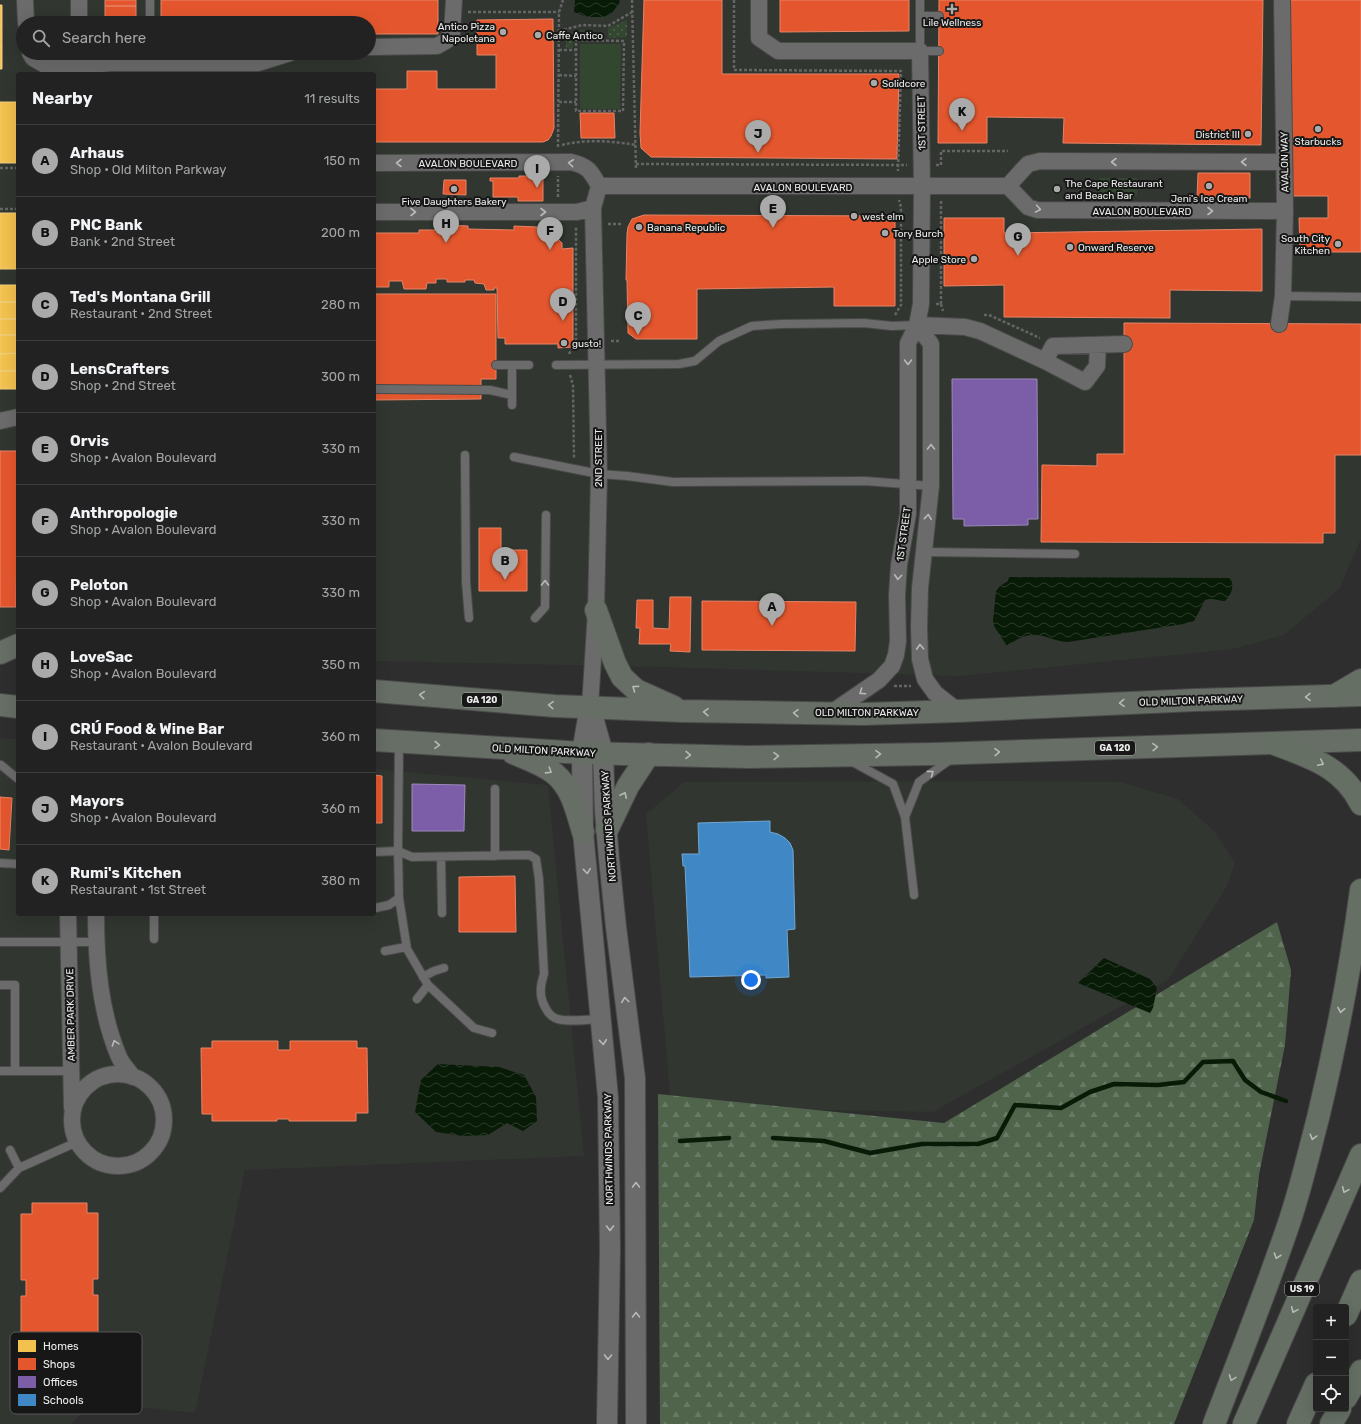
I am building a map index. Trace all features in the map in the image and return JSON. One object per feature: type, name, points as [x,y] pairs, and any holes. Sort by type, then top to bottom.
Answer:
[{"type":"highway","points":[[596,610],[615,663],[622,677],[636,690],[682,711]]},
{"type":"highway","points":[[0,653],[16,646]]},
{"type":"highway","points":[[0,661],[16,662]]},
{"type":"highway","points":[[1334,696],[1361,680]]},
{"type":"highway","name":"OLD MILTON PARKWAY","points":[[376,691],[590,708],[831,713],[958,711],[1195,700],[1361,695]]},
{"type":"highway","points":[[0,705],[16,707]]},
{"type":"highway","name":"OLD MILTON PARKWAY","points":[[376,740],[592,753],[749,756],[958,753],[1361,740]]},
{"type":"highway","points":[[1272,743],[1329,767],[1350,785],[1361,804]]},
{"type":"highway","points":[[501,748],[538,764],[555,774],[568,789],[576,807],[583,832]]},
{"type":"highway","points":[[607,830],[628,786],[649,754]]},
{"type":"highway","points":[[1214,1424],[1290,1220],[1304,1173],[1334,1054],[1361,890]]},
{"type":"highway","name":"US 19","points":[[1244,1424],[1361,1155]]},
{"type":"highway","points":[[1349,1308],[1361,1281]]},
{"type":"highway","points":[[1349,1393],[1361,1371]]},
{"type":"highway","points":[[1298,1424],[1313,1391]]},
{"type":"highway","points":[[1331,1424],[1338,1412]]},
{"type":"street","points":[[25,0],[26,16]]},
{"type":"street","points":[[79,0],[79,16]]},
{"type":"street","points":[[759,0],[758,38],[778,51],[920,52]]},
{"type":"street","name":"AVALON WAY","points":[[1279,324],[1283,296],[1285,211],[1283,162],[1282,0]]},
{"type":"street","points":[[376,47],[437,46],[446,41],[452,33],[454,6]]},
{"type":"street","name":"1ST STREET","points":[[831,713],[879,680],[892,666],[896,655],[898,641],[897,596],[899,565],[908,514],[908,343],[917,325],[921,304],[922,186],[920,52]]},
{"type":"street","points":[[36,60],[45,65],[58,68],[134,60]]},
{"type":"street","points":[[208,60],[258,63],[268,60]]},
{"type":"street","points":[[1008,186],[1028,164],[1040,161],[1283,162]]},
{"type":"street","name":"AVALON BOULEVARD","points":[[376,163],[571,162],[582,164],[590,170],[598,186],[1008,186],[1028,207],[1037,210],[1285,211]]},
{"type":"street","points":[[376,212],[578,212],[593,208],[598,186]]},
{"type":"street","name":"2ND STREET","points":[[590,708],[596,610],[599,474],[593,208]]},
{"type":"street","points":[[917,325],[965,327],[980,331],[1046,361],[1085,382],[1097,366],[1098,345]]},
{"type":"street","points":[[917,325],[931,344],[931,486],[920,588],[919,627],[922,668],[925,679],[935,693],[958,711]]},
{"type":"street","points":[[1046,361],[1052,346],[1124,344]]},
{"type":"street","points":[[0,421],[16,417]]},
{"type":"street","name":"NORTHWINDS PARKWAY","points":[[590,708],[592,753],[607,830],[616,926],[635,1078],[636,1424]]},
{"type":"street","name":"NORTHWINDS PARKWAY","points":[[592,753],[583,832],[608,1097],[610,1227],[607,1424]]},
{"type":"street","name":"AMBER PARK DRIVE","points":[[68,916],[72,1116]]},
{"type":"street","points":[[96,916],[96,942],[103,1008],[120,1058],[133,1077]]},
{"type":"street","points":[[120,1074],[133,1077],[146,1084],[157,1095],[163,1108],[164,1123],[161,1138],[153,1150],[142,1160],[128,1165],[113,1166],[99,1162],[86,1154],[77,1142],[73,1129],[72,1116],[76,1102],[83,1090],[106,1076],[120,1074]]},
{"type":"lane","points":[[150,0],[150,16]]},
{"type":"lane","points":[[920,0],[920,52],[939,51]]},
{"type":"lane","points":[[920,16],[939,16]]},
{"type":"lane","points":[[1283,296],[1361,297]]},
{"type":"lane","points":[[556,365],[597,366],[679,364],[695,361],[718,341],[752,326],[781,324],[864,323],[892,326],[917,325]]},
{"type":"lane","points":[[496,365],[529,365]]},
{"type":"lane","points":[[512,366],[512,405]]},
{"type":"lane","points":[[376,389],[490,390],[512,395]]},
{"type":"lane","points":[[465,455],[466,582],[469,618]]},
{"type":"lane","points":[[514,457],[599,474],[673,482],[865,481],[931,486]]},
{"type":"lane","points":[[535,618],[545,607],[546,515]]},
{"type":"lane","points":[[924,552],[1075,554]]},
{"type":"lane","points":[[398,742],[399,898],[406,947],[428,985],[474,1028],[492,1033]]},
{"type":"lane","points":[[905,817],[919,782],[958,753]]},
{"type":"lane","points":[[839,755],[892,784],[905,817],[914,895]]},
{"type":"lane","points":[[1,765],[16,777]]},
{"type":"lane","points":[[495,789],[495,856]]},
{"type":"lane","points":[[376,852],[398,851],[412,857],[528,855],[536,859],[539,879],[544,974],[540,996],[548,1014],[554,1018],[563,1020],[601,1019]]},
{"type":"lane","points":[[441,857],[442,913]]},
{"type":"lane","points":[[0,863],[16,864]]},
{"type":"lane","points":[[376,908],[389,905],[399,898]]},
{"type":"lane","points":[[154,916],[154,939]]},
{"type":"lane","points":[[0,942],[96,942]]},
{"type":"lane","points":[[385,951],[406,947]]},
{"type":"lane","points":[[423,977],[444,968]]},
{"type":"lane","points":[[0,985],[15,985],[15,1071]]},
{"type":"lane","points":[[417,999],[428,985]]},
{"type":"lane","points":[[0,1071],[71,1071]]},
{"type":"lane","points":[[0,1188],[19,1168],[77,1142]]},
{"type":"lane","points":[[10,1150],[19,1168]]},
{"type":"path","points":[[558,212],[559,12],[563,0]]},
{"type":"path","points":[[632,0],[636,187]]},
{"type":"path","points":[[734,0],[734,70],[901,71],[899,165],[896,186],[901,207],[901,305],[895,316]]},
{"type":"path","points":[[454,6],[559,12]]},
{"type":"path","points":[[559,30],[582,25],[608,26],[633,12]]},
{"type":"path","points":[[576,40],[624,41],[623,111],[576,110],[576,76],[576,40]]},
{"type":"path","points":[[559,50],[576,50]]},
{"type":"path","points":[[559,75],[576,76]]},
{"type":"path","points":[[558,102],[576,102]]},
{"type":"path","points":[[945,314],[941,304],[941,151],[1008,151]]},
{"type":"path","points":[[636,164],[941,165]]},
{"type":"path","points":[[0,168],[16,168]]},
{"type":"path","points":[[0,209],[16,209]]},
{"type":"path","points":[[901,305],[941,304]]},
{"type":"path","points":[[981,315],[989,315],[1045,340]]},
{"type":"path","points":[[888,686],[916,686]]},
{"type":"shaded area","points":[[0,0],[1361,0],[1361,539],[1339,589],[1284,635],[1233,649],[961,676],[662,667],[376,661],[376,72],[16,72],[16,643],[0,641]]},
{"type":"shaded area","points":[[627,20],[627,37],[608,38],[608,28]]},
{"type":"shaded area","points":[[585,30],[585,37],[573,37],[573,48],[566,48],[566,33]]},
{"type":"shaded area","points":[[580,44],[621,44],[620,109],[580,109]]},
{"type":"shaded area","points":[[1099,178],[1137,178],[1137,196],[1099,196]]},
{"type":"shaded area","points":[[0,738],[16,739],[16,916],[376,916],[376,769],[548,785],[584,1156],[245,1170],[195,1413],[142,1407],[142,1332],[10,1332],[10,1414],[81,1414],[71,1424],[0,1424]]},
{"type":"shaded area","points":[[684,782],[1120,782],[1178,799],[1215,832],[1235,863],[1227,886],[1168,980],[933,1112],[671,1107],[646,814]]},
{"type":"green space","points":[[1277,922],[1291,970],[1285,1045],[1259,1175],[1254,1220],[1174,1424],[660,1424],[658,1094],[944,1123]]},
{"type":"water","points":[[575,0],[619,0],[620,2],[612,13],[605,17],[587,17],[574,12]]},
{"type":"water","points":[[1009,577],[1229,578],[1232,586],[1231,593],[1225,601],[1213,599],[1205,600],[1194,621],[1183,624],[1068,642],[1029,635],[1017,639],[1007,646],[994,626],[993,620],[996,591],[1000,586],[1008,581]]},
{"type":"water","points":[[1104,958],[1150,979],[1157,988],[1153,1008],[1150,1013],[1078,983]]},
{"type":"water","points":[[438,1064],[499,1067],[524,1075],[536,1097],[537,1121],[523,1131],[507,1123],[488,1135],[463,1136],[436,1132],[415,1112],[421,1080]]},
{"type":"building: Homes","points":[[0,5],[2,5],[2,26],[0,26]]},
{"type":"building: Homes","points":[[0,26],[2,26],[2,47],[0,47]]},
{"type":"building: Homes","points":[[0,47],[2,47],[2,69],[0,69]]},
{"type":"building: Homes","points":[[0,102],[16,102],[16,163],[0,163]]},
{"type":"building: Homes","points":[[0,213],[16,213],[16,269],[0,269]]},
{"type":"building: Homes","points":[[0,285],[16,285],[16,302],[0,302]]},
{"type":"building: Homes","points":[[0,302],[16,302],[16,319],[0,319]]},
{"type":"building: Homes","points":[[0,319],[16,319],[16,335],[0,335]]},
{"type":"building: Homes","points":[[0,335],[16,335],[16,353],[0,354]]},
{"type":"building: Homes","points":[[16,353],[16,371],[0,371],[0,354]]},
{"type":"building: Homes","points":[[0,371],[16,371],[16,389],[0,389]]},
{"type":"building: Shops","points":[[105,0],[136,0],[136,6],[105,6]]},
{"type":"building: Shops","points":[[161,0],[438,0],[438,34],[376,34],[376,16],[161,16]]},
{"type":"building: Shops","points":[[644,0],[722,0],[722,74],[899,74],[897,159],[651,157],[641,148],[640,133]]},
{"type":"building: Shops","points":[[780,0],[909,0],[909,31],[780,32]]},
{"type":"building: Shops","points":[[939,0],[1263,0],[1261,145],[1063,143],[1064,118],[987,117],[987,143],[938,143]]},
{"type":"building: Shops","points":[[1290,0],[1361,0],[1361,252],[1300,252],[1299,218],[1328,218],[1328,196],[1292,196]]},
{"type":"building: Shops","points":[[105,6],[136,6],[136,16],[105,16]]},
{"type":"building: Shops","points":[[553,19],[554,128],[548,140],[543,142],[376,142],[376,89],[407,89],[407,71],[437,71],[437,89],[496,89],[496,55],[477,55],[477,20]]},
{"type":"building: Shops","points":[[580,113],[614,113],[615,138],[581,138]]},
{"type":"building: Shops","points":[[1198,173],[1250,173],[1250,198],[1197,197]]},
{"type":"building: Shops","points":[[519,176],[543,176],[543,201],[518,201],[518,197],[493,197],[493,181],[490,181],[490,178],[519,178]]},
{"type":"building: Shops","points":[[444,180],[466,180],[466,195],[443,194]]},
{"type":"building: Shops","points":[[644,215],[895,216],[895,306],[834,306],[834,287],[697,289],[697,339],[636,339],[628,333],[626,280],[627,234],[628,227],[632,219]]},
{"type":"building: Shops","points":[[944,218],[1004,218],[1004,233],[1262,229],[1262,291],[1170,290],[1170,318],[1004,317],[1004,285],[944,286]]},
{"type":"building: Shops","points":[[446,225],[468,226],[468,229],[514,230],[514,226],[537,227],[537,229],[547,229],[546,236],[555,236],[562,243],[562,249],[573,248],[573,347],[558,348],[558,344],[505,344],[505,338],[498,338],[497,288],[494,288],[494,290],[486,290],[484,284],[475,283],[474,280],[465,280],[465,282],[447,282],[447,279],[436,279],[436,283],[427,283],[426,289],[404,289],[402,281],[389,281],[389,287],[376,287],[376,233],[419,233],[419,230],[446,230]]},
{"type":"building: Shops","points":[[376,294],[496,294],[496,379],[481,379],[481,399],[376,400]]},
{"type":"building: Shops","points":[[1124,323],[1361,324],[1361,455],[1335,455],[1335,533],[1323,533],[1323,543],[1041,542],[1042,465],[1097,466],[1097,454],[1124,454]]},
{"type":"building: Shops","points":[[0,451],[16,451],[16,607],[0,607]]},
{"type":"building: Shops","points":[[479,528],[501,528],[501,550],[527,550],[527,591],[479,591]]},
{"type":"building: Shops","points":[[670,597],[691,597],[690,652],[670,651],[671,644],[639,644],[640,628],[636,628],[637,600],[653,600],[653,628],[669,629]]},
{"type":"building: Shops","points":[[702,601],[856,602],[855,651],[702,650]]},
{"type":"building: Shops","points":[[376,775],[382,776],[382,823],[376,823]]},
{"type":"building: Shops","points":[[0,797],[12,798],[9,850],[0,849]]},
{"type":"building: Shops","points":[[515,876],[516,932],[459,932],[459,877]]},
{"type":"building: Shops","points":[[212,1041],[278,1041],[278,1050],[290,1050],[290,1041],[357,1041],[357,1048],[367,1048],[368,1113],[356,1113],[356,1121],[289,1121],[289,1119],[277,1119],[277,1121],[212,1121],[212,1114],[202,1114],[201,1048],[212,1048]]},
{"type":"building: Shops","points":[[32,1203],[87,1203],[87,1213],[98,1213],[98,1279],[93,1279],[93,1295],[98,1295],[98,1332],[21,1332],[21,1296],[26,1296],[26,1280],[21,1280],[21,1214],[32,1214]]},
{"type":"building: Offices","points":[[952,379],[1037,379],[1038,519],[1028,519],[1028,525],[964,526],[964,519],[953,519]]},
{"type":"building: Offices","points":[[412,784],[465,785],[464,831],[412,831]]},
{"type":"building: Schools","points":[[770,821],[770,832],[785,838],[790,843],[793,850],[795,929],[787,930],[789,977],[766,978],[766,975],[690,977],[685,866],[683,866],[682,854],[699,854],[698,823]]},
{"type":"waterway","points":[[773,1138],[824,1141],[870,1153],[922,1144],[978,1144],[997,1138],[1015,1105],[1061,1108],[1090,1092],[1114,1084],[1158,1085],[1184,1082],[1203,1062],[1233,1061],[1245,1080],[1261,1092],[1286,1101]]},
{"type":"waterway","points":[[680,1141],[729,1138]]},
{"type":"place","name":"Lile Wellness","points":[[952,9]]},
{"type":"place","name":"Antico Pizza Napoletana","points":[[503,32]]},
{"type":"place","name":"Caffe Antico","points":[[538,35]]},
{"type":"place","name":"Solidcore","points":[[874,83]]},
{"type":"place","name":"Starbucks","points":[[1318,129]]},
{"type":"place","name":"Rumi's Kitchen","points":[[962,131]]},
{"type":"place","name":"District III","points":[[1248,134]]},
{"type":"place","name":"Mayors","points":[[758,153]]},
{"type":"place","name":"Jeni's Ice Cream","points":[[1209,186]]},
{"type":"place","name":"CRÚ Food & Wine Bar","points":[[537,188]]},
{"type":"place","name":"Five Daughters Bakery","points":[[454,189]]},
{"type":"place","name":"The Cape Restaurant and Beach Bar","points":[[1057,189]]},
{"type":"place","name":"west elm","points":[[854,216]]},
{"type":"place","name":"Banana Republic","points":[[639,227]]},
{"type":"place","name":"Orvis","points":[[773,228]]},
{"type":"place","name":"Tory Burch","points":[[885,233]]},
{"type":"place","name":"LoveSac","points":[[446,243]]},
{"type":"place","name":"South City Kitchen","points":[[1338,244]]},
{"type":"place","name":"Onward Reserve","points":[[1070,247]]},
{"type":"place","name":"Anthropologie","points":[[550,250]]},
{"type":"place","name":"Peloton","points":[[1018,256]]},
{"type":"place","name":"Apple Store","points":[[974,259]]},
{"type":"place","name":"LensCrafters","points":[[563,321]]},
{"type":"place","name":"Ted's Montana Grill","points":[[638,335]]},
{"type":"place","name":"gusto!","points":[[564,343]]},
{"type":"place","name":"PNC Bank","points":[[505,580]]},
{"type":"place","name":"Arhaus","points":[[772,626]]}]
